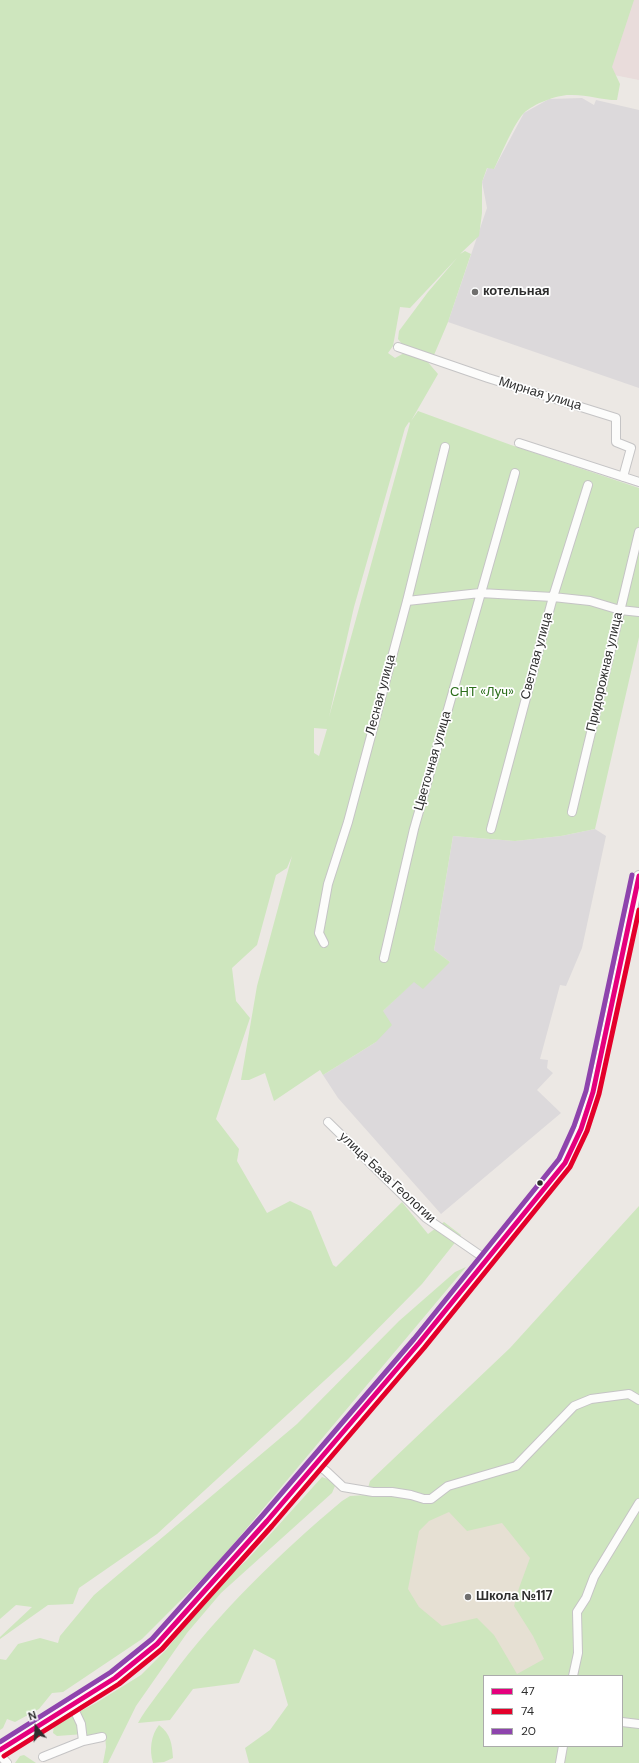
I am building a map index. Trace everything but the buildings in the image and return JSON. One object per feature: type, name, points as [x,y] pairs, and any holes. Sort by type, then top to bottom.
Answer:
[{"type":"street","name":"Мирная улица","points":[[398,347],[488,378],[616,418],[616,442],[631,448],[623,477]]},
{"type":"street","points":[[519,443],[639,482]]},
{"type":"street","name":"Лесная улица","points":[[324,943],[319,933],[328,884],[348,822],[407,601],[445,447]]},
{"type":"street","name":"Цветочная улица","points":[[384,958],[414,829],[515,474]]},
{"type":"street","name":"Светлая улица","points":[[491,829],[553,597],[588,485]]},
{"type":"street","name":"Придорожная улица","points":[[572,812],[639,532]]},
{"type":"street","points":[[407,601],[480,593],[553,597],[590,602],[620,610],[639,612]]},
{"type":"street","points":[[0,1750],[115,1678],[157,1644],[267,1521],[419,1343],[565,1163],[581,1129],[602,1051],[639,876]]},
{"type":"street","name":"улица База Геологии","points":[[328,1122],[426,1218],[487,1260]]},
{"type":"street","points":[[315,1463],[343,1487],[373,1492],[392,1492],[424,1499],[431,1499],[448,1486],[516,1466],[574,1406],[591,1399],[629,1394],[639,1400]]},
{"type":"street","points":[[573,1675],[578,1653],[577,1612],[586,1598],[594,1577],[639,1503]]},
{"type":"street","points":[[72,1705],[81,1724],[83,1741]]},
{"type":"street","points":[[623,1722],[639,1724]]},
{"type":"street","points":[[43,1757],[83,1741],[102,1737]]},
{"type":"street","points":[[560,1763],[563,1747]]},
{"type":"street","points":[[0,1755],[7,1763]]},
{"type":"shaded area","points":[[629,0],[639,0],[639,80],[609,74]]},
{"type":"shaded area","points":[[582,98],[594,105],[596,100],[639,110],[639,388],[448,322],[487,208],[482,182],[488,167],[494,169],[524,113],[549,99]]},
{"type":"shaded area","points":[[595,829],[606,836],[582,948],[566,986],[560,985],[540,1059],[548,1060],[547,1068],[553,1073],[537,1090],[561,1113],[441,1214],[338,1098],[323,1075],[376,1042],[383,1011],[414,981],[450,962],[434,950],[453,836],[515,841],[561,836]]},
{"type":"shaded area","name":"Школа №117","points":[[510,1501],[535,1557],[555,1661],[532,1675],[483,1676],[380,1637],[424,1507]]},
{"type":"green space","name":"СНТ «Луч»","points":[[0,0],[634,0],[612,67],[620,84],[617,100],[581,95],[564,95],[539,103],[524,113],[512,131],[494,169],[487,168],[482,182],[482,213],[479,236],[460,254],[465,251],[471,254],[448,322],[434,355],[402,344],[398,339],[399,331],[428,292],[457,258],[410,308],[400,307],[393,346],[388,353],[395,358],[406,352],[426,360],[438,374],[411,421],[418,411],[511,445],[639,488],[639,637],[595,829],[561,836],[515,841],[453,836],[434,950],[450,962],[423,989],[414,982],[383,1011],[392,1025],[376,1042],[323,1075],[320,1070],[274,1101],[265,1073],[249,1080],[241,1080],[257,986],[292,856],[287,868],[276,875],[257,945],[232,968],[236,1001],[250,1018],[216,1119],[239,1149],[237,1161],[267,1213],[290,1201],[311,1211],[333,1265],[336,1267],[402,1202],[428,1234],[444,1222],[461,1235],[422,1284],[348,1359],[157,1534],[79,1588],[73,1604],[48,1605],[0,1639],[0,1637],[32,1607],[16,1605],[0,1619]],"holes":[[[409,422],[410,423],[329,717],[354,607],[405,428]],[[314,728],[327,729],[319,756],[314,753]]]},
{"type":"green space","points":[[639,1206],[639,1763],[249,1763],[245,1748],[270,1730],[288,1705],[275,1660],[254,1649],[239,1683],[193,1689],[170,1720],[138,1723],[153,1700],[189,1654],[229,1607],[295,1542],[342,1501],[350,1496],[366,1495],[370,1481],[510,1348]],"holes":[[[449,1512],[467,1531],[502,1523],[530,1558],[514,1606],[533,1636],[544,1659],[517,1674],[494,1635],[477,1618],[442,1626],[419,1607],[408,1589],[419,1531],[429,1521]]]},
{"type":"green space","points":[[466,1267],[215,1566],[142,1639],[63,1692],[52,1693],[39,1709],[15,1722],[7,1719],[3,1728],[0,1730],[0,1659],[6,1660],[18,1644],[40,1638],[58,1643],[60,1636],[94,1595],[297,1424],[399,1321],[455,1272]]},
{"type":"green space","points":[[322,1477],[333,1481],[335,1486],[332,1493],[221,1593],[187,1633],[136,1706],[108,1763],[103,1763],[106,1747],[105,1735],[86,1739],[84,1734],[57,1736],[53,1733],[54,1725],[96,1703],[141,1675],[166,1650],[214,1590],[247,1560]]},
{"type":"green space","points":[[159,1725],[166,1732],[170,1740],[173,1758],[164,1762],[153,1763],[151,1753],[152,1743],[154,1733]]},
{"type":"green space","points":[[24,1755],[36,1763],[15,1763],[20,1756]]},
{"type":"transit line","name":"20","points":[[0,1742],[111,1672],[152,1639],[262,1516],[414,1339],[559,1159],[574,1126],[586,1091],[632,875]]},
{"type":"transit line","name":"47","points":[[0,1750],[115,1678],[157,1644],[267,1521],[419,1343],[565,1163],[581,1129],[593,1092],[639,876]]},
{"type":"transit line","name":"74","points":[[4,1756],[119,1684],[162,1649],[272,1526],[424,1348],[570,1167],[587,1131],[599,1094],[639,910]]},
{"type":"place","name":"котельная","points":[[475,292]]},
{"type":"place","name":"Школа №117","points":[[468,1597]]}]
